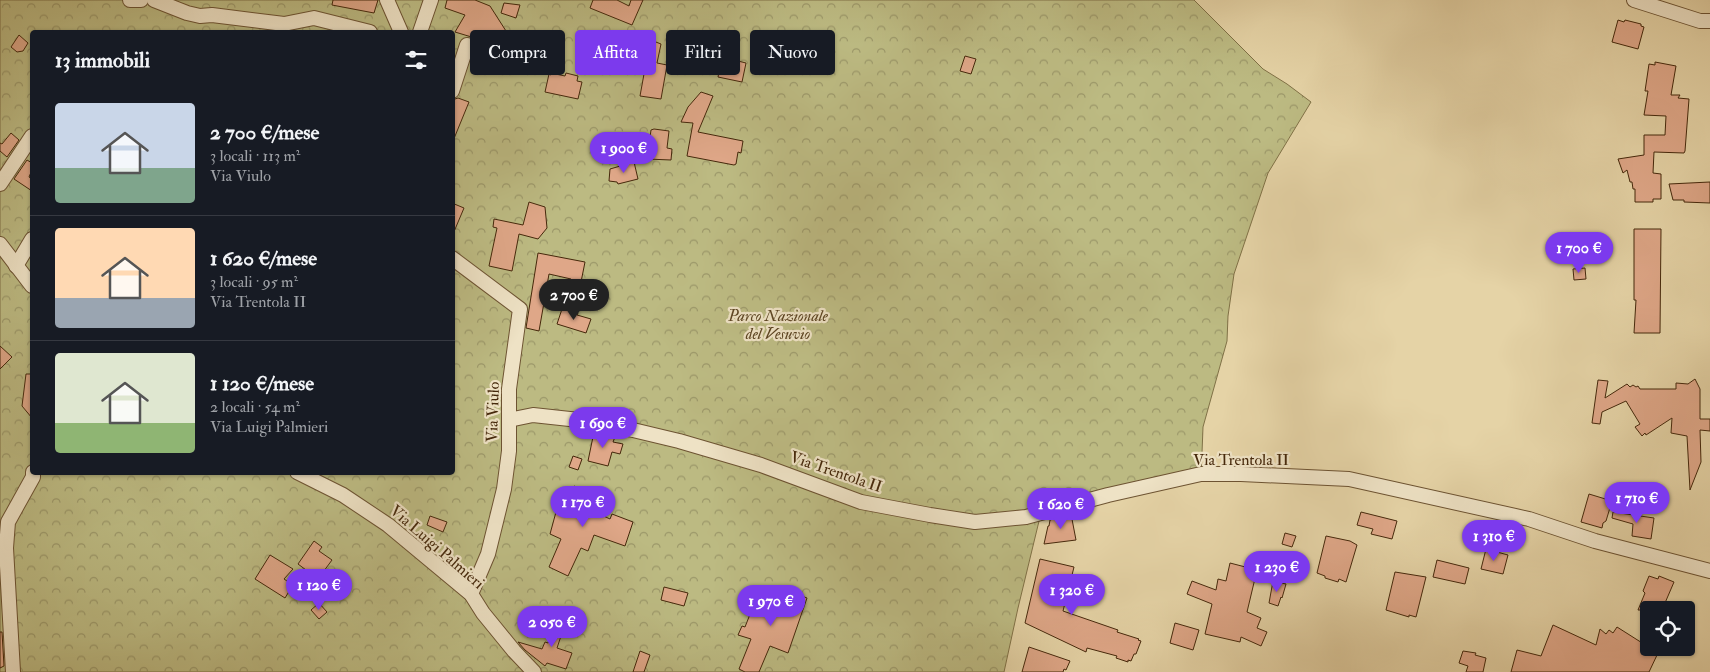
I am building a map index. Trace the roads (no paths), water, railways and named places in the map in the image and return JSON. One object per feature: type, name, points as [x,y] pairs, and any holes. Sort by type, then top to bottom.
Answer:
[{"type":"street","points":[[130,0],[141,0]]},
{"type":"street","points":[[154,0],[200,16],[212,15],[284,24],[314,18],[362,30]]},
{"type":"street","points":[[387,0],[400,30]]},
{"type":"street","points":[[421,30],[430,0]]},
{"type":"street","points":[[1634,0],[1700,21],[1710,21]]},
{"type":"street","points":[[455,82],[467,45]]},
{"type":"street","points":[[0,184],[30,139]]},
{"type":"street","points":[[16,266],[30,242]]},
{"type":"street","points":[[0,244],[30,284]]},
{"type":"street","name":"Via Viulo","points":[[455,260],[520,309],[509,389],[509,451],[500,506],[488,554],[471,594]]},
{"type":"street","name":"Via Trentola II","points":[[509,420],[533,415],[579,420],[633,430],[679,441],[761,465],[861,502],[974,522],[1026,517],[1108,495],[1201,474],[1349,479],[1529,519],[1595,540],[1710,571]]},
{"type":"street","points":[[13,672],[6,548],[8,522],[33,475]]},
{"type":"street","name":"Via Luigi Palmieri","points":[[303,475],[343,495],[388,525],[471,594],[483,613],[534,672]]},
{"type":"park label","name":"Parco Nazionale del Vesuvio","points":[[778,325]]}]
